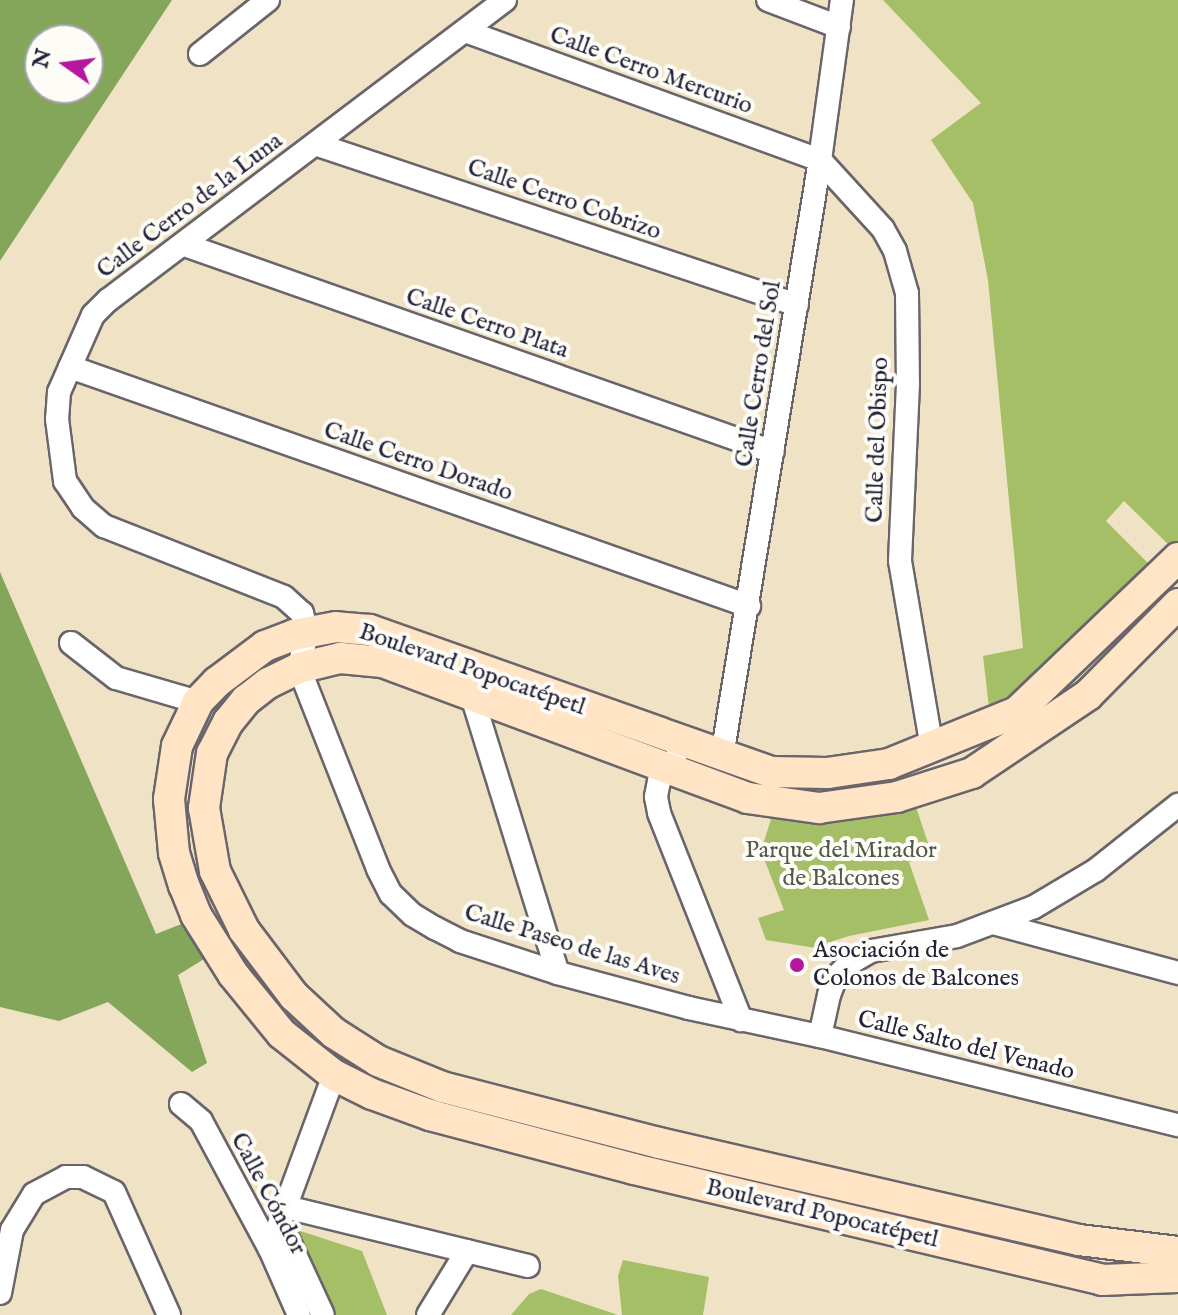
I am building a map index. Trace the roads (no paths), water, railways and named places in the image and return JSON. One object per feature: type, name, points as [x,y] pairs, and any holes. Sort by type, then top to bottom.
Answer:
[{"type":"street","points":[[200,54],[268,0]]},
{"type":"street","name":"Calle Cerro de la Luna","points":[[307,633],[302,613],[284,597],[104,526],[83,508],[65,481],[59,450],[59,392],[93,315],[108,300],[185,245],[505,0]]},
{"type":"street","points":[[768,0],[839,27]]},
{"type":"street","name":"Calle Cerro del Sol","points":[[722,756],[797,305],[842,0]]},
{"type":"street","name":"Calle Cerro Mercurio","points":[[465,31],[820,160]]},
{"type":"street","name":"Calle Cerro Cobrizo","points":[[315,144],[797,305]]},
{"type":"street","name":"Calle del Obispo","points":[[820,160],[883,229],[895,251],[907,293],[908,384],[900,561],[932,749]]},
{"type":"street","name":"Calle Cerro Plata","points":[[185,245],[773,452]]},
{"type":"street","name":"Calle Cerro Dorado","points":[[70,367],[749,606]]},
{"type":"street","name":"Boulevard Popocatépetl","points":[[1178,558],[1017,712],[889,764],[827,773],[766,771],[722,756],[676,756],[472,696],[382,662],[340,658],[299,668],[268,683],[228,722],[209,764],[206,831],[215,871],[244,930],[294,996],[334,1033],[378,1061],[442,1087],[659,1143],[1079,1240],[1178,1252]]},
{"type":"street","name":"Boulevard Popocatépetl","points":[[1178,604],[1088,695],[972,773],[897,797],[819,808],[761,800],[676,756],[369,630],[336,627],[265,646],[198,702],[177,746],[170,786],[174,853],[181,874],[196,915],[233,974],[282,1034],[322,1066],[372,1094],[430,1115],[634,1169],[1102,1280],[1178,1277]]},
{"type":"street","points":[[299,668],[307,633]]},
{"type":"street","points":[[71,643],[116,678],[198,702]]},
{"type":"street","name":"Calle Paseo de las Aves","points":[[299,668],[378,869],[391,894],[413,915],[460,941],[558,973],[741,1020]]},
{"type":"street","points":[[472,696],[558,973]]},
{"type":"street","points":[[676,756],[659,781],[656,797],[659,813],[741,1020]]},
{"type":"street","points":[[761,800],[766,771]]},
{"type":"street","points":[[820,1036],[836,977],[850,963],[871,951],[957,936],[1034,907],[1168,827],[1178,805]]},
{"type":"street","points":[[993,923],[1178,973]]},
{"type":"street","name":"Calle Salto del Venado","points":[[741,1020],[820,1036],[1178,1125]]},
{"type":"street","points":[[270,1249],[283,1214],[322,1066],[321,1036],[334,1033]]},
{"type":"street","points":[[430,1115],[442,1087]]},
{"type":"street","name":"Calle Cóndor","points":[[181,1104],[201,1121],[270,1249],[299,1315]]},
{"type":"street","points":[[0,1293],[12,1230],[20,1213],[34,1194],[47,1185],[66,1177],[83,1177],[114,1192],[169,1315]]},
{"type":"street","points":[[283,1214],[528,1266]]},
{"type":"street","points":[[283,1214],[323,1315]]},
{"type":"street","points":[[428,1315],[467,1251]]},
{"type":"place","name":"Asociación de Colonos de Balcones","points":[[797,965]]},
{"type":"park label","name":"Parque del Mirador de Balcones","points":[[841,865]]}]
